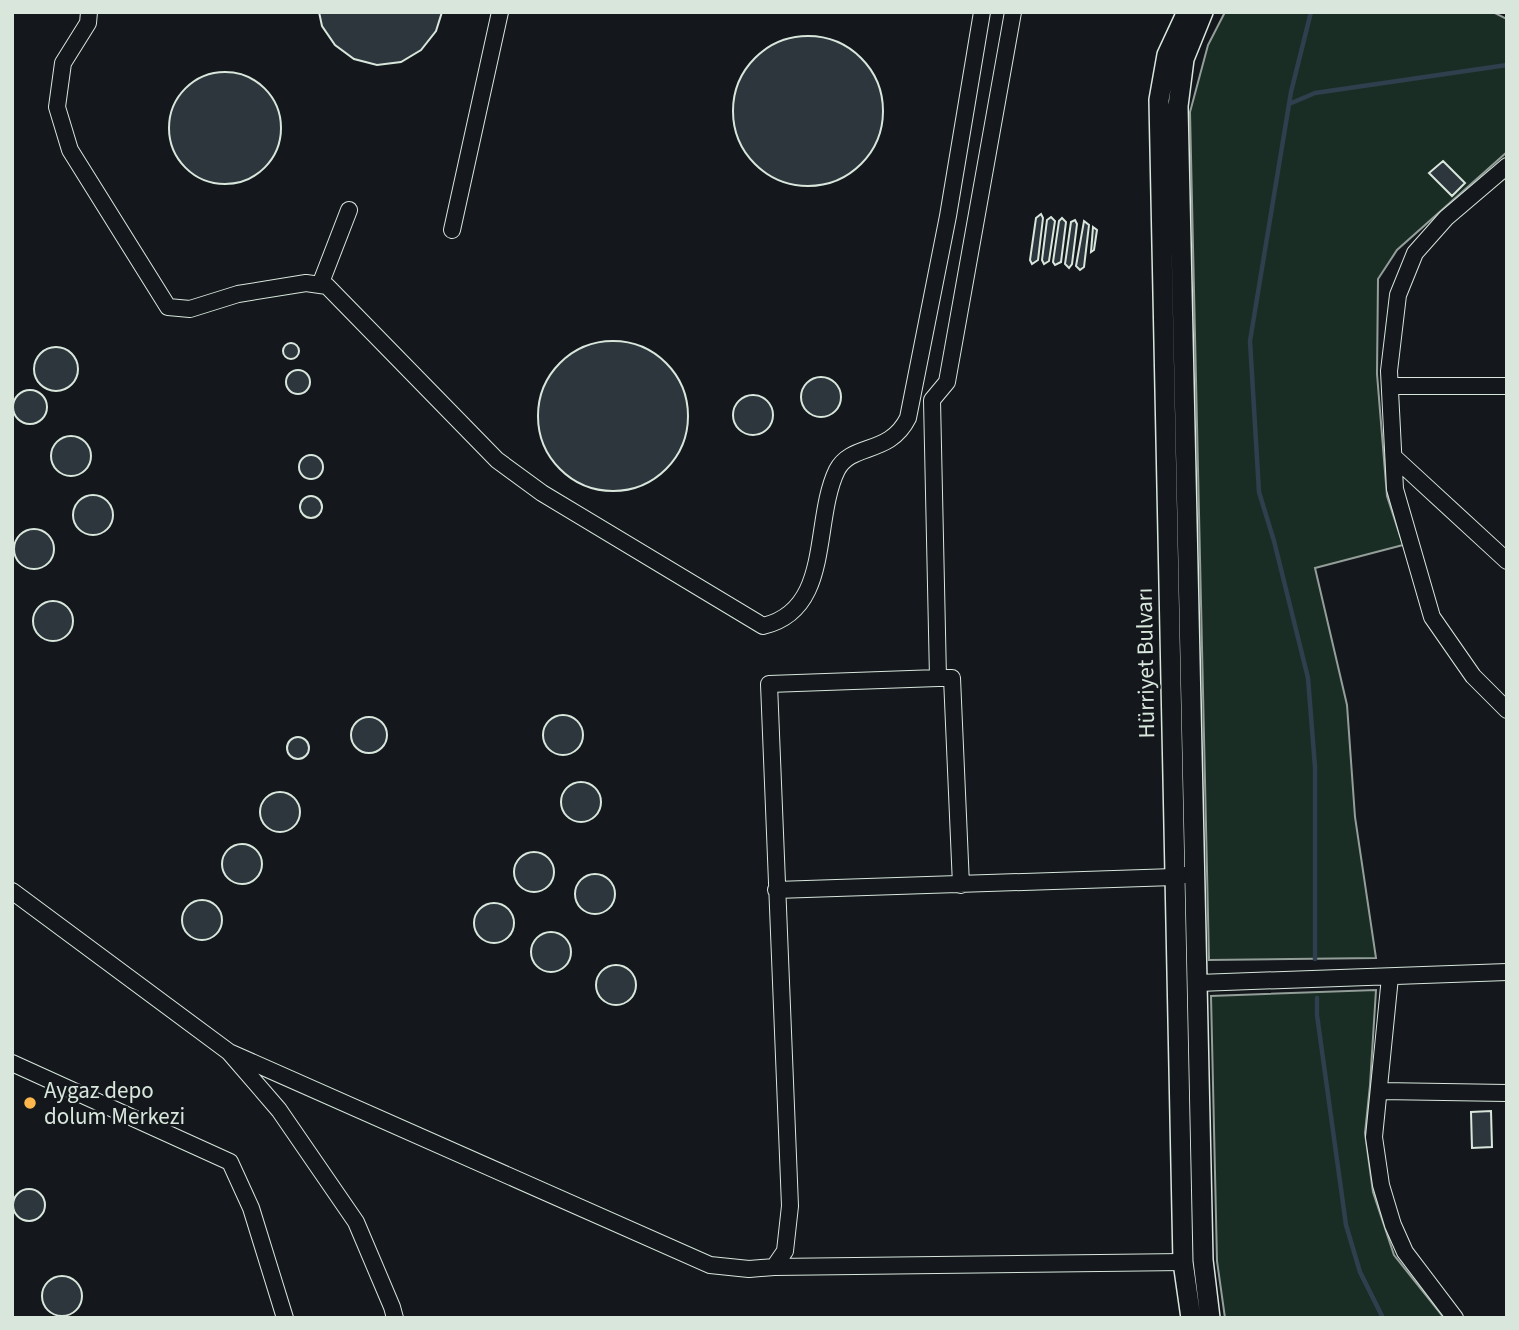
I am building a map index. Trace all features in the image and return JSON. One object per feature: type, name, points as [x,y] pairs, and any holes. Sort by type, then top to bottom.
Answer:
[{"type":"main road","name":"Hürriyet Bulvarı","points":[[1187,12],[1167,55],[1159,100],[1183,1262],[1191,1318]]},
{"type":"main road","name":"Hürriyet Bulvarı","points":[[1203,12],[1184,59],[1178,106],[1203,1260],[1210,1318]]},
{"type":"street","points":[[89,12],[88,23],[63,63],[57,107],[70,150],[168,307],[190,309],[238,294],[306,282],[327,286],[348,311],[423,382],[497,460],[542,493],[763,626],[776,623],[807,595],[838,468],[852,455],[890,442],[902,431],[908,418],[948,216],[982,12]]},
{"type":"street","points":[[452,230],[500,12]]},
{"type":"street","points":[[938,678],[932,400],[947,382],[1013,12]]},
{"type":"street","points":[[1507,166],[1446,218],[1415,253],[1398,295],[1389,371],[1395,489],[1432,617],[1473,676],[1507,710]]},
{"type":"street","points":[[320,285],[349,210]]},
{"type":"street","points":[[1390,386],[1507,386]]},
{"type":"street","points":[[1394,457],[1507,561]]},
{"type":"street","points":[[774,1267],[785,1251],[790,1206],[769,684],[952,678],[961,885]]},
{"type":"street","points":[[776,890],[1174,877],[1196,873]]},
{"type":"street","points":[[12,891],[229,1052],[279,1110],[356,1222],[395,1318]]},
{"type":"street","points":[[1198,983],[1507,972]]},
{"type":"street","points":[[1390,977],[1381,1091],[1374,1137],[1381,1185],[1393,1225],[1405,1252],[1455,1318]]},
{"type":"street","points":[[229,1052],[710,1265],[749,1269],[1183,1262]]},
{"type":"street","points":[[12,1063],[230,1162],[251,1208],[285,1318]]},
{"type":"street","points":[[1381,1091],[1507,1093]]},
{"type":"green space","points":[[1225,12],[1493,12],[1507,19],[1507,152],[1397,250],[1378,279],[1377,374],[1387,496],[1403,545],[1315,568],[1347,705],[1355,817],[1376,958],[1209,960],[1190,112],[1208,45]]},
{"type":"green space","points":[[1376,990],[1365,1133],[1373,1192],[1394,1255],[1444,1318],[1225,1318],[1217,1261],[1211,996]]},
{"type":"building","points":[[319,12],[442,12],[436,31],[421,50],[401,62],[377,65],[354,59],[335,45],[322,26]]},
{"type":"building","points":[[808,36],[837,42],[861,58],[877,82],[883,111],[877,140],[861,164],[837,180],[808,186],[779,180],[755,164],[739,140],[733,111],[739,82],[755,58],[779,42]]},
{"type":"building","points":[[225,72],[246,76],[265,88],[277,107],[281,128],[277,149],[265,168],[246,180],[225,184],[204,180],[185,168],[173,149],[169,128],[173,107],[185,88],[204,76]]},
{"type":"building","points":[[1443,161],[1465,183],[1452,196],[1429,173]]},
{"type":"building","points":[[1041,214],[1043,218],[1038,260],[1032,264],[1030,260],[1036,218]]},
{"type":"building","points":[[1051,217],[1055,221],[1049,261],[1044,264],[1042,260],[1047,220]]},
{"type":"building","points":[[1062,218],[1066,222],[1061,262],[1055,265],[1053,262],[1059,221]]},
{"type":"building","points":[[1075,220],[1077,224],[1072,264],[1069,268],[1065,264],[1071,222]]},
{"type":"building","points":[[1084,221],[1089,225],[1084,267],[1080,270],[1076,266]]},
{"type":"building","points":[[1093,227],[1097,230],[1094,250],[1091,252]]},
{"type":"building","points":[[613,341],[642,347],[666,363],[682,387],[688,416],[682,445],[666,469],[642,485],[613,491],[584,485],[560,469],[544,445],[538,416],[544,387],[560,363],[584,347]]},
{"type":"building","points":[[291,343],[297,345],[297,357],[291,359],[285,357],[283,351],[285,345]]},
{"type":"building","points":[[56,347],[72,353],[78,369],[72,385],[56,391],[40,385],[34,369],[40,353]]},
{"type":"building","points":[[298,370],[309,377],[310,382],[303,393],[298,394],[287,387],[286,382],[293,371]]},
{"type":"building","points":[[821,377],[829,378],[835,383],[840,389],[840,405],[835,411],[829,416],[821,417],[813,416],[807,411],[802,405],[801,397],[802,389],[807,383],[813,378]]},
{"type":"building","points":[[30,390],[42,395],[47,407],[42,419],[30,424],[18,419],[13,407],[18,395]]},
{"type":"building","points":[[753,395],[761,396],[767,401],[772,407],[772,423],[767,429],[761,434],[753,435],[745,434],[739,429],[734,423],[733,415],[734,407],[739,401],[745,396]]},
{"type":"building","points":[[71,436],[85,442],[91,456],[85,470],[71,476],[57,470],[51,456],[57,442]]},
{"type":"building","points":[[306,455],[316,455],[323,462],[323,472],[316,479],[306,479],[299,472],[299,462]]},
{"type":"building","points":[[93,495],[107,501],[113,515],[107,529],[93,535],[79,529],[73,515],[79,501]]},
{"type":"building","points":[[311,496],[319,499],[322,507],[319,515],[311,518],[303,515],[300,507],[303,499]]},
{"type":"building","points":[[34,529],[48,535],[54,549],[48,563],[34,569],[20,563],[14,549],[20,535]]},
{"type":"building","points":[[53,601],[67,607],[73,621],[67,635],[53,641],[39,635],[33,621],[39,607]]},
{"type":"building","points":[[563,715],[577,721],[583,735],[577,749],[563,755],[549,749],[543,735],[549,721]]},
{"type":"building","points":[[369,717],[381,723],[387,735],[381,747],[369,753],[357,747],[351,735],[357,723]]},
{"type":"building","points":[[298,737],[306,740],[309,748],[306,756],[298,759],[290,756],[287,748],[290,740]]},
{"type":"building","points":[[581,782],[595,788],[601,802],[595,816],[581,822],[567,816],[561,802],[567,788]]},
{"type":"building","points":[[280,792],[294,798],[300,812],[294,826],[280,832],[266,826],[260,812],[266,798]]},
{"type":"building","points":[[242,844],[256,850],[262,864],[256,878],[242,884],[228,878],[222,864],[228,850]]},
{"type":"building","points":[[534,852],[548,858],[554,872],[548,886],[534,892],[520,886],[514,872],[520,858]]},
{"type":"building","points":[[595,874],[609,880],[615,894],[609,908],[595,914],[581,908],[575,894],[581,880]]},
{"type":"building","points":[[202,900],[216,906],[222,920],[216,934],[202,940],[188,934],[182,920],[188,906]]},
{"type":"building","points":[[494,903],[508,909],[514,923],[508,937],[494,943],[480,937],[474,923],[480,909]]},
{"type":"building","points":[[551,932],[565,938],[571,952],[565,966],[551,972],[537,966],[531,952],[537,938]]},
{"type":"building","points":[[616,965],[630,971],[636,985],[630,999],[616,1005],[602,999],[596,985],[602,971]]},
{"type":"building","points":[[1491,1111],[1492,1147],[1472,1148],[1471,1112]]},
{"type":"building","points":[[29,1189],[41,1193],[45,1205],[41,1217],[29,1221],[17,1217],[13,1205],[17,1193]]},
{"type":"building","points":[[62,1276],[76,1282],[82,1296],[76,1310],[62,1316],[48,1310],[42,1296],[48,1282]]},
{"type":"waterway","points":[[1311,12],[1291,92],[1250,341],[1259,492],[1308,678],[1315,767],[1315,959]]},
{"type":"waterway","points":[[1289,104],[1315,93],[1507,65]]},
{"type":"waterway","points":[[1317,998],[1317,1015],[1346,1225],[1360,1272],[1383,1318]]},
{"type":"place","name":"Aygaz depo dolum Merkezi","points":[[30,1103]]}]
